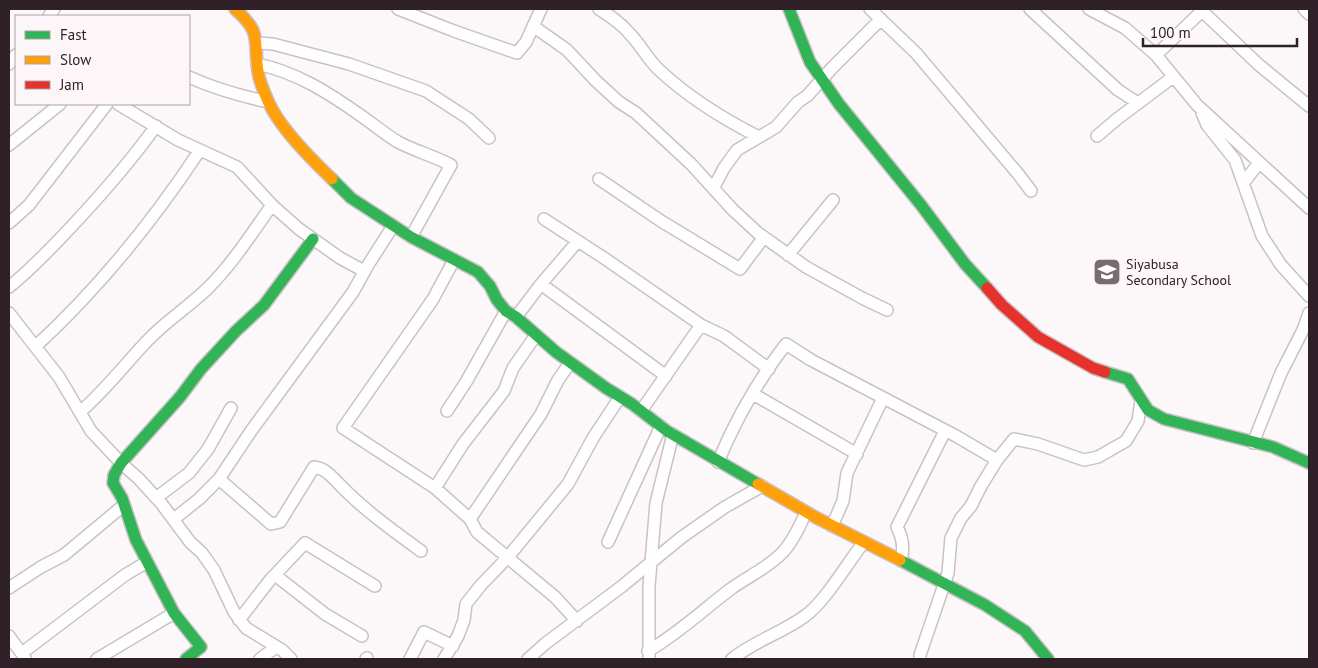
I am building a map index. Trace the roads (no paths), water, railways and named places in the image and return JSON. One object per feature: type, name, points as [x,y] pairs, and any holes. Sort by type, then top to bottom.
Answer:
[{"type":"street","points":[[235,9],[253,30],[257,43],[258,72],[268,102],[293,139],[350,198],[411,237],[478,272],[490,286],[497,300],[536,335],[570,363],[673,434],[806,512],[985,605],[1025,631],[1048,659]]},
{"type":"street","points":[[398,9],[517,53],[526,42],[541,9]]},
{"type":"street","points":[[600,9],[621,24],[658,68],[696,100],[726,120],[759,137]]},
{"type":"street","points":[[789,9],[810,62],[844,111],[921,205],[965,264],[1002,305],[1038,336],[1093,368],[1128,379],[1148,410],[1164,419],[1273,447],[1309,463]]},
{"type":"street","points":[[870,9],[916,53],[1031,191]]},
{"type":"street","points":[[1030,9],[1112,85],[1138,103]]},
{"type":"street","points":[[1089,9],[1125,28],[1156,55],[1197,105],[1309,208]]},
{"type":"street","points":[[1156,55],[1202,9],[1259,64],[1309,106]]},
{"type":"street","points":[[1304,9],[1309,14]]},
{"type":"street","points":[[714,187],[724,168],[737,150],[776,127],[798,102],[807,96],[881,19]]},
{"type":"street","points":[[533,26],[567,50],[596,81],[619,102],[636,113],[714,187],[733,210],[764,237],[788,255],[862,298],[887,310]]},
{"type":"street","points":[[257,43],[272,44],[349,64],[426,91],[469,119],[490,138]]},
{"type":"street","points":[[257,64],[277,68],[304,80],[334,97],[399,142],[451,165],[411,237]]},
{"type":"street","points":[[190,77],[238,95],[268,102]]},
{"type":"street","points":[[1097,136],[1173,77]]},
{"type":"street","points":[[9,145],[59,105]]},
{"type":"street","points":[[9,223],[29,205],[106,105]]},
{"type":"street","points":[[120,105],[178,140],[237,167],[272,205],[313,239],[340,258],[364,271]]},
{"type":"street","points":[[1197,105],[1208,125],[1235,160],[1262,236],[1281,265],[1309,296]]},
{"type":"street","points":[[9,287],[33,268],[105,191],[131,161],[156,126]]},
{"type":"street","points":[[36,346],[62,322],[98,283],[169,194],[200,150]]},
{"type":"street","points":[[1244,182],[1259,163]]},
{"type":"street","points":[[599,180],[661,221],[740,269],[764,237]]},
{"type":"street","points":[[788,255],[833,200]]},
{"type":"street","points":[[80,412],[97,398],[149,339],[210,286],[226,269],[272,205]]},
{"type":"street","points":[[544,219],[701,325],[724,336],[769,369]]},
{"type":"street","points":[[174,519],[219,479],[251,431],[353,292],[393,226]]},
{"type":"street","points":[[186,659],[201,647],[174,613],[147,562],[136,540],[114,483],[114,475],[121,463],[180,397],[201,369],[236,331],[264,305],[313,239]]},
{"type":"street","points":[[447,411],[511,314],[541,284],[578,242]]},
{"type":"street","points":[[454,260],[433,300],[343,428],[435,488],[470,519],[478,532],[555,597],[577,621]]},
{"type":"street","points":[[541,284],[666,376]]},
{"type":"street","points":[[9,313],[59,377],[91,431],[156,498],[214,570],[239,620],[246,628],[282,650],[291,659]]},
{"type":"street","points":[[1253,443],[1281,373],[1303,330],[1309,313]]},
{"type":"street","points":[[641,411],[701,325]]},
{"type":"street","points":[[435,488],[463,444],[504,391],[513,368],[536,335]]},
{"type":"street","points":[[718,462],[726,443],[753,394],[786,344],[997,460]]},
{"type":"street","points":[[470,519],[541,414],[558,380],[570,363]]},
{"type":"street","points":[[753,394],[857,454]]},
{"type":"street","points":[[444,659],[453,646],[464,620],[466,604],[508,557],[568,484],[593,438],[620,397]]},
{"type":"street","points":[[832,526],[843,501],[847,473],[883,398]]},
{"type":"street","points":[[920,659],[950,562],[951,538],[961,518],[971,506],[997,460],[1014,440],[1038,444],[1084,460],[1098,457],[1126,441],[1138,421],[1141,400]]},
{"type":"street","points":[[156,498],[189,473],[208,449],[231,408]]},
{"type":"street","points":[[608,542],[661,426]]},
{"type":"street","points":[[901,561],[903,550],[902,537],[898,527],[945,431]]},
{"type":"street","points":[[648,655],[650,564],[656,503],[673,434]]},
{"type":"street","points":[[219,479],[271,524],[280,522],[314,467],[321,468],[354,500],[421,551]]},
{"type":"street","points":[[528,659],[682,538],[725,507],[762,486]]},
{"type":"street","points":[[9,588],[41,567],[64,555],[124,505]]},
{"type":"street","points":[[648,655],[712,604],[784,552],[796,534],[806,512]]},
{"type":"street","points":[[732,659],[806,616],[819,602],[864,542]]},
{"type":"street","points":[[239,620],[275,574],[306,543],[375,586]]},
{"type":"street","points":[[9,636],[24,656],[125,575],[147,562]]},
{"type":"street","points":[[275,574],[325,614],[362,636]]},
{"type":"street","points":[[97,659],[174,613]]},
{"type":"street","points":[[410,659],[424,632],[453,646]]},
{"type":"street","points":[[260,659],[276,647]]},
{"type":"place","name":"Siyabusa Secondary School","points":[[1107,272]]}]
